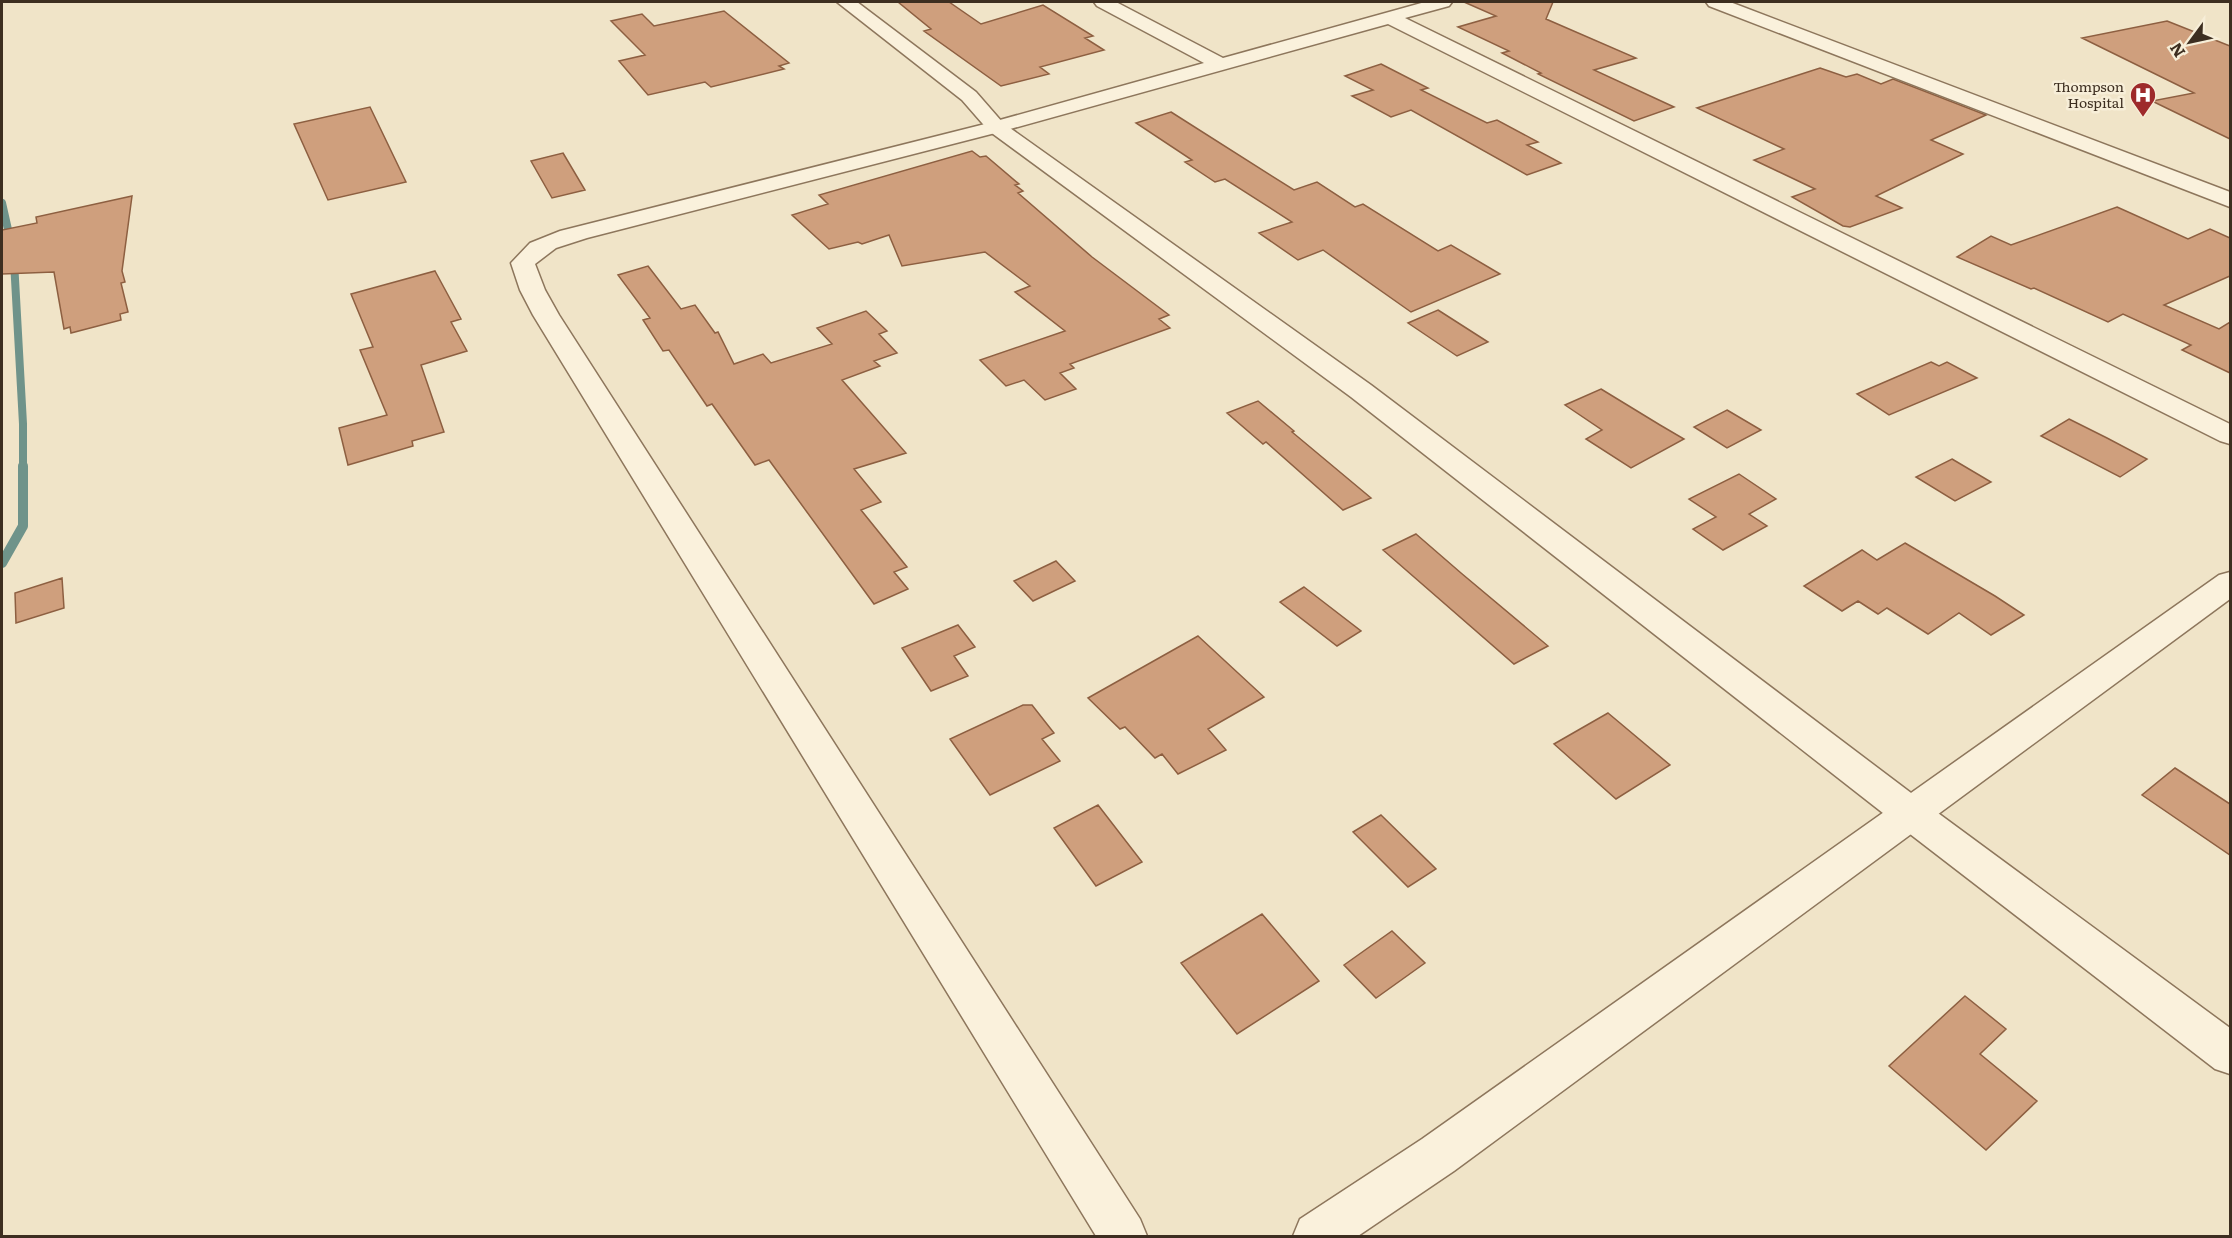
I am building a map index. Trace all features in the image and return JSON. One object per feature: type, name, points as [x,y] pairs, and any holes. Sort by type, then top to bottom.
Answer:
[{"type":"street","points":[[846,2],[969,96],[996,127],[1361,391],[1910,813],[2230,1054]]},
{"type":"street","points":[[1103,2],[1219,63]]},
{"type":"street","points":[[1122,1236],[577,364],[544,309],[525,273],[523,263],[531,252],[561,238],[996,127],[1443,2]]},
{"type":"street","points":[[1715,2],[2230,200]]},
{"type":"street","points":[[1374,21],[1390,18],[2230,435]]},
{"type":"street","points":[[1317,1236],[1438,1155],[2230,583]]},
{"type":"building","points":[[898,2],[949,2],[981,24],[1043,5],[1093,36],[1085,38],[1104,50],[1040,67],[1049,74],[1001,86],[924,31],[931,29]]},
{"type":"building","points":[[1464,2],[1553,2],[1546,19],[1636,58],[1594,70],[1674,107],[1634,121],[1538,74],[1541,73],[1502,53],[1509,51],[1458,27],[1496,16]]},
{"type":"building","points":[[724,11],[789,63],[779,66],[784,69],[711,87],[705,82],[648,95],[619,61],[645,55],[611,21],[642,14],[654,26]]},
{"type":"building","points":[[2167,21],[2230,46],[2230,139],[2152,101],[2194,93],[2082,38]]},
{"type":"building","points":[[1381,64],[1428,88],[1421,90],[1487,123],[1497,120],[1538,142],[1527,145],[1561,163],[1527,175],[1411,110],[1391,117],[1352,96],[1373,90],[1345,76]]},
{"type":"building","points":[[1820,68],[1846,77],[1857,74],[1881,84],[1893,79],[1986,115],[1931,140],[1963,154],[1876,196],[1902,208],[1850,227],[1843,226],[1792,197],[1815,189],[1754,160],[1784,149],[1697,108]]},
{"type":"building","points":[[370,107],[406,182],[328,200],[294,124]]},
{"type":"building","points":[[1171,112],[1294,190],[1317,182],[1355,207],[1363,204],[1438,251],[1451,245],[1500,274],[1411,312],[1323,250],[1298,260],[1259,233],[1292,222],[1225,179],[1215,182],[1185,162],[1192,160],[1136,123]]},
{"type":"building","points":[[972,151],[980,157],[986,156],[1019,184],[1015,185],[1023,191],[1018,193],[1092,257],[1169,315],[1159,319],[1170,328],[1070,364],[1074,368],[1060,373],[1076,389],[1045,400],[1024,380],[1006,386],[980,360],[1065,331],[1015,292],[1030,286],[985,252],[902,266],[889,235],[862,244],[858,242],[829,249],[792,215],[828,204],[819,195]]},
{"type":"building","points":[[563,153],[585,190],[552,198],[531,161]]},
{"type":"building","points":[[132,196],[122,271],[125,282],[121,283],[128,312],[120,314],[121,320],[71,333],[70,327],[64,329],[54,272],[2,274],[2,230],[37,223],[36,217]]},
{"type":"building","points":[[2117,207],[2188,239],[2210,229],[2230,238],[2230,276],[2164,305],[2219,329],[2230,322],[2230,373],[2182,350],[2191,345],[2123,314],[2108,322],[2034,288],[2031,289],[1957,257],[1991,236],[2011,245]]},
{"type":"building","points":[[648,266],[681,309],[695,305],[715,333],[718,332],[734,364],[763,354],[771,363],[832,344],[817,328],[866,311],[887,331],[879,334],[897,353],[874,361],[880,366],[842,380],[906,453],[854,469],[881,502],[861,510],[907,567],[894,572],[908,589],[874,604],[769,460],[755,465],[712,404],[707,406],[669,350],[663,351],[643,320],[650,318],[618,275]]},
{"type":"building","points":[[435,271],[461,319],[451,322],[467,351],[421,365],[444,432],[412,441],[413,446],[348,465],[339,428],[387,415],[360,350],[373,347],[351,294]]},
{"type":"building","points":[[1438,310],[1488,342],[1457,356],[1408,323]]},
{"type":"building","points":[[1931,362],[1939,366],[1947,362],[1977,378],[1889,415],[1857,394]]},
{"type":"building","points":[[1601,389],[1684,439],[1631,468],[1586,439],[1602,430],[1565,405]]},
{"type":"building","points":[[1258,401],[1371,498],[1343,510],[1266,442],[1263,444],[1227,413]]},
{"type":"building","points":[[1727,410],[1761,430],[1727,448],[1694,427]]},
{"type":"building","points":[[2069,419],[2147,459],[2120,477],[2041,436]]},
{"type":"building","points":[[1952,459],[1991,482],[1955,501],[1916,477]]},
{"type":"building","points":[[1739,474],[1776,499],[1749,514],[1767,526],[1723,550],[1693,529],[1716,517],[1689,499]]},
{"type":"building","points":[[1416,534],[1548,646],[1514,664],[1383,550]]},
{"type":"building","points":[[1905,543],[2024,615],[1991,635],[1959,613],[1928,634],[1887,608],[1878,614],[1858,601],[1842,611],[1804,586],[1862,550],[1877,560]]},
{"type":"building","points":[[1056,561],[1075,581],[1033,601],[1014,581]]},
{"type":"building","points":[[62,578],[64,608],[16,623],[15,593]]},
{"type":"building","points":[[1304,587],[1361,631],[1337,646],[1280,602]]},
{"type":"building","points":[[958,625],[975,647],[954,656],[968,676],[931,691],[902,648]]},
{"type":"building","points":[[1198,636],[1264,697],[1208,729],[1226,750],[1178,774],[1162,754],[1155,758],[1125,727],[1120,729],[1088,698]]},
{"type":"building","points":[[1023,705],[1032,705],[1054,733],[1042,739],[1060,761],[990,795],[950,739]]},
{"type":"building","points":[[1608,713],[1670,765],[1616,799],[1554,744]]},
{"type":"building","points":[[2175,768],[2230,804],[2230,855],[2142,795]]},
{"type":"building","points":[[1098,805],[1142,862],[1096,886],[1054,828]]},
{"type":"building","points":[[1381,815],[1436,869],[1408,887],[1353,832]]},
{"type":"building","points":[[1262,914],[1319,981],[1237,1034],[1181,963]]},
{"type":"building","points":[[1392,931],[1425,963],[1376,998],[1344,965]]},
{"type":"building","points":[[1965,996],[2006,1029],[1980,1054],[2037,1101],[1986,1150],[1889,1066]]},
{"type":"waterway","points":[[2,203],[11,243]]},
{"type":"waterway","points":[[2,563],[23,526],[23,424],[14,261]]},
{"type":"place","name":"Thompson Hospital","points":[[2143,118]]}]
